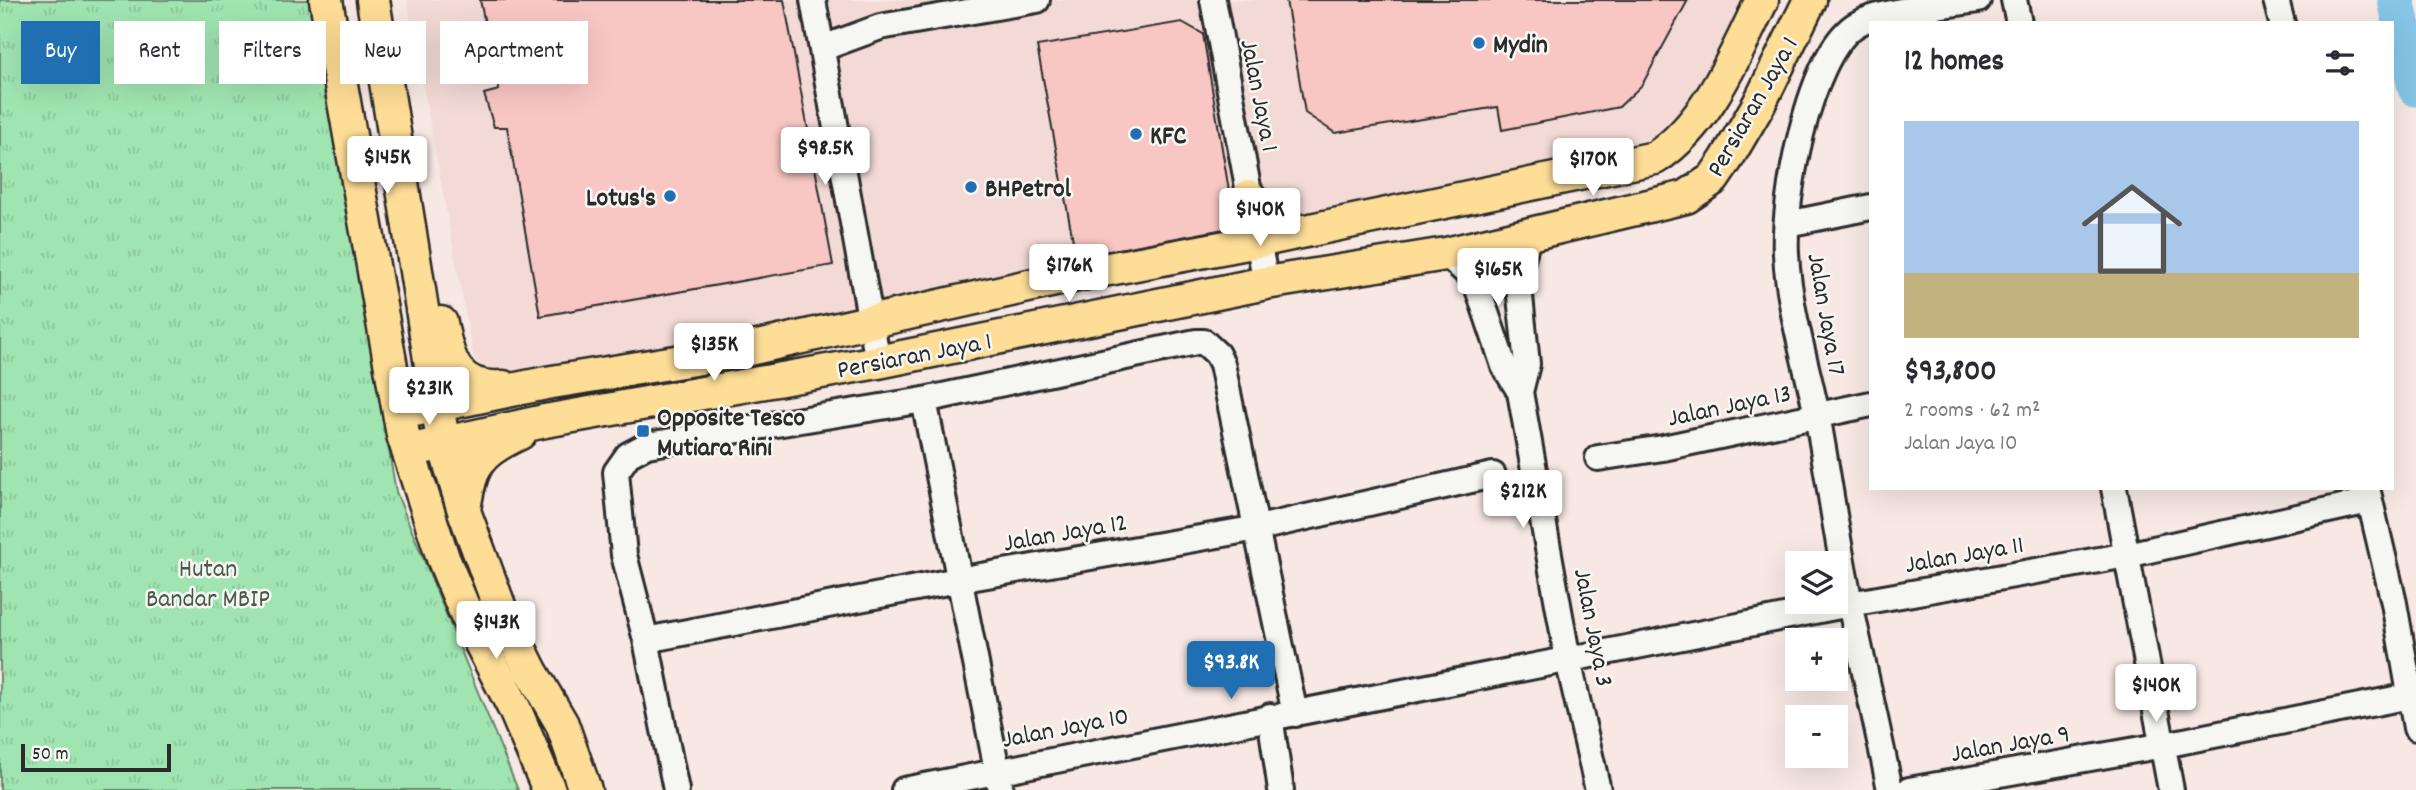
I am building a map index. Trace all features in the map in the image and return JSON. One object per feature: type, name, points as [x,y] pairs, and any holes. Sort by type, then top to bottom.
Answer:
[{"type":"main road","points":[[326,0],[408,452],[443,558],[467,616],[515,710],[549,790]]},
{"type":"main road","points":[[373,0],[443,441],[464,511],[500,611],[562,723],[585,790]]},
{"type":"main road","name":"Persiaran Jaya 1","points":[[400,413],[546,383],[695,360],[1082,274],[1258,241],[1656,158],[1675,145],[1698,118],[1762,0]]},
{"type":"main road","name":"Persiaran Jaya 1","points":[[408,452],[443,441],[545,421],[878,362],[1266,284],[1446,254],[1686,197],[1713,179],[1726,160],[1782,59],[1810,0]]},
{"type":"main road","points":[[1746,33],[1759,30],[1778,38],[1782,59]]},
{"type":"main road","points":[[389,112],[422,217],[446,351],[454,371],[466,380],[489,388],[546,383]]},
{"type":"main road","points":[[1249,196],[1266,221],[1288,232],[1307,231]]},
{"type":"main road","points":[[464,511],[469,475],[479,460],[496,446],[545,421]]},
{"type":"street","points":[[823,47],[880,27],[1037,0]]},
{"type":"street","name":"Jalan Jaya 1","points":[[1213,0],[1266,284]]},
{"type":"street","name":"Jalan Jaya 17","points":[[1890,790],[1850,604],[1816,415],[1795,325],[1786,253],[1787,224],[1802,126],[1826,62],[1840,41],[1854,26],[1870,18],[1978,0]]},
{"type":"street","points":[[2014,0],[2019,21]]},
{"type":"street","points":[[2276,0],[2281,21]]},
{"type":"street","points":[[878,362],[815,11],[880,27]]},
{"type":"street","points":[[1787,224],[1869,207]]},
{"type":"street","points":[[1520,392],[1527,364],[1518,277],[1528,236]]},
{"type":"street","points":[[1446,254],[1475,280],[1504,366],[1520,392]]},
{"type":"street","points":[[676,790],[646,640],[624,555],[615,472],[628,455],[647,445],[924,400],[1204,341],[1217,354],[1258,528],[1295,714]]},
{"type":"street","name":"Jalan Jaya 3","points":[[1520,392],[1568,660],[1598,790]]},
{"type":"street","points":[[924,400],[999,780]]},
{"type":"street","name":"Jalan Jaya 13","points":[[1598,458],[1663,448],[1869,404]]},
{"type":"street","name":"Jalan Jaya 12","points":[[646,640],[958,580],[1258,528],[1493,475]]},
{"type":"street","points":[[2114,490],[2171,790]]},
{"type":"street","points":[[2368,495],[2394,603],[2416,728]]},
{"type":"street","name":"Jalan Jaya 11","points":[[1568,660],[1850,604],[2127,555],[2368,495]]},
{"type":"street","name":"Jalan Jaya 10","points":[[904,790],[999,780],[1270,716],[1295,714],[1568,660]]},
{"type":"street","name":"Jalan Jaya 9","points":[[1909,790],[2164,745],[2410,696]]},
{"type":"street","points":[[1270,716],[1281,790]]},
{"type":"shaded area","points":[[407,0],[1763,0],[1679,143],[526,388],[495,376],[474,359],[423,84],[426,84],[426,21],[411,21]]},
{"type":"green space","name":"Hutan Bandar MBIP","points":[[0,0],[312,0],[316,21],[219,21],[219,84],[326,82],[396,492],[518,790],[0,790]]},
{"type":"building","name":"Lotus's","points":[[480,0],[784,0],[833,265],[540,316],[507,127],[494,127],[484,94],[499,90],[498,84],[588,84],[588,21],[484,21]]},
{"type":"building","name":"Mydin","points":[[1286,0],[1688,0],[1642,85],[1619,107],[1502,130],[1498,107],[1335,133],[1305,113]]},
{"type":"building","name":"KFC","points":[[1182,22],[1203,34],[1235,227],[1076,257],[1037,46]]},
{"type":"waterway","points":[[2396,0],[2416,88]]},
{"type":"place","name":"Mydin","points":[[1479,43]]},
{"type":"place","name":"KFC","points":[[1136,134]]},
{"type":"place","name":"BHPetrol","points":[[971,187]]},
{"type":"place","name":"Lotus's","points":[[670,196]]},
{"type":"place","name":"Opposite Tesco Mutiara Rini","points":[[643,431]]}]
